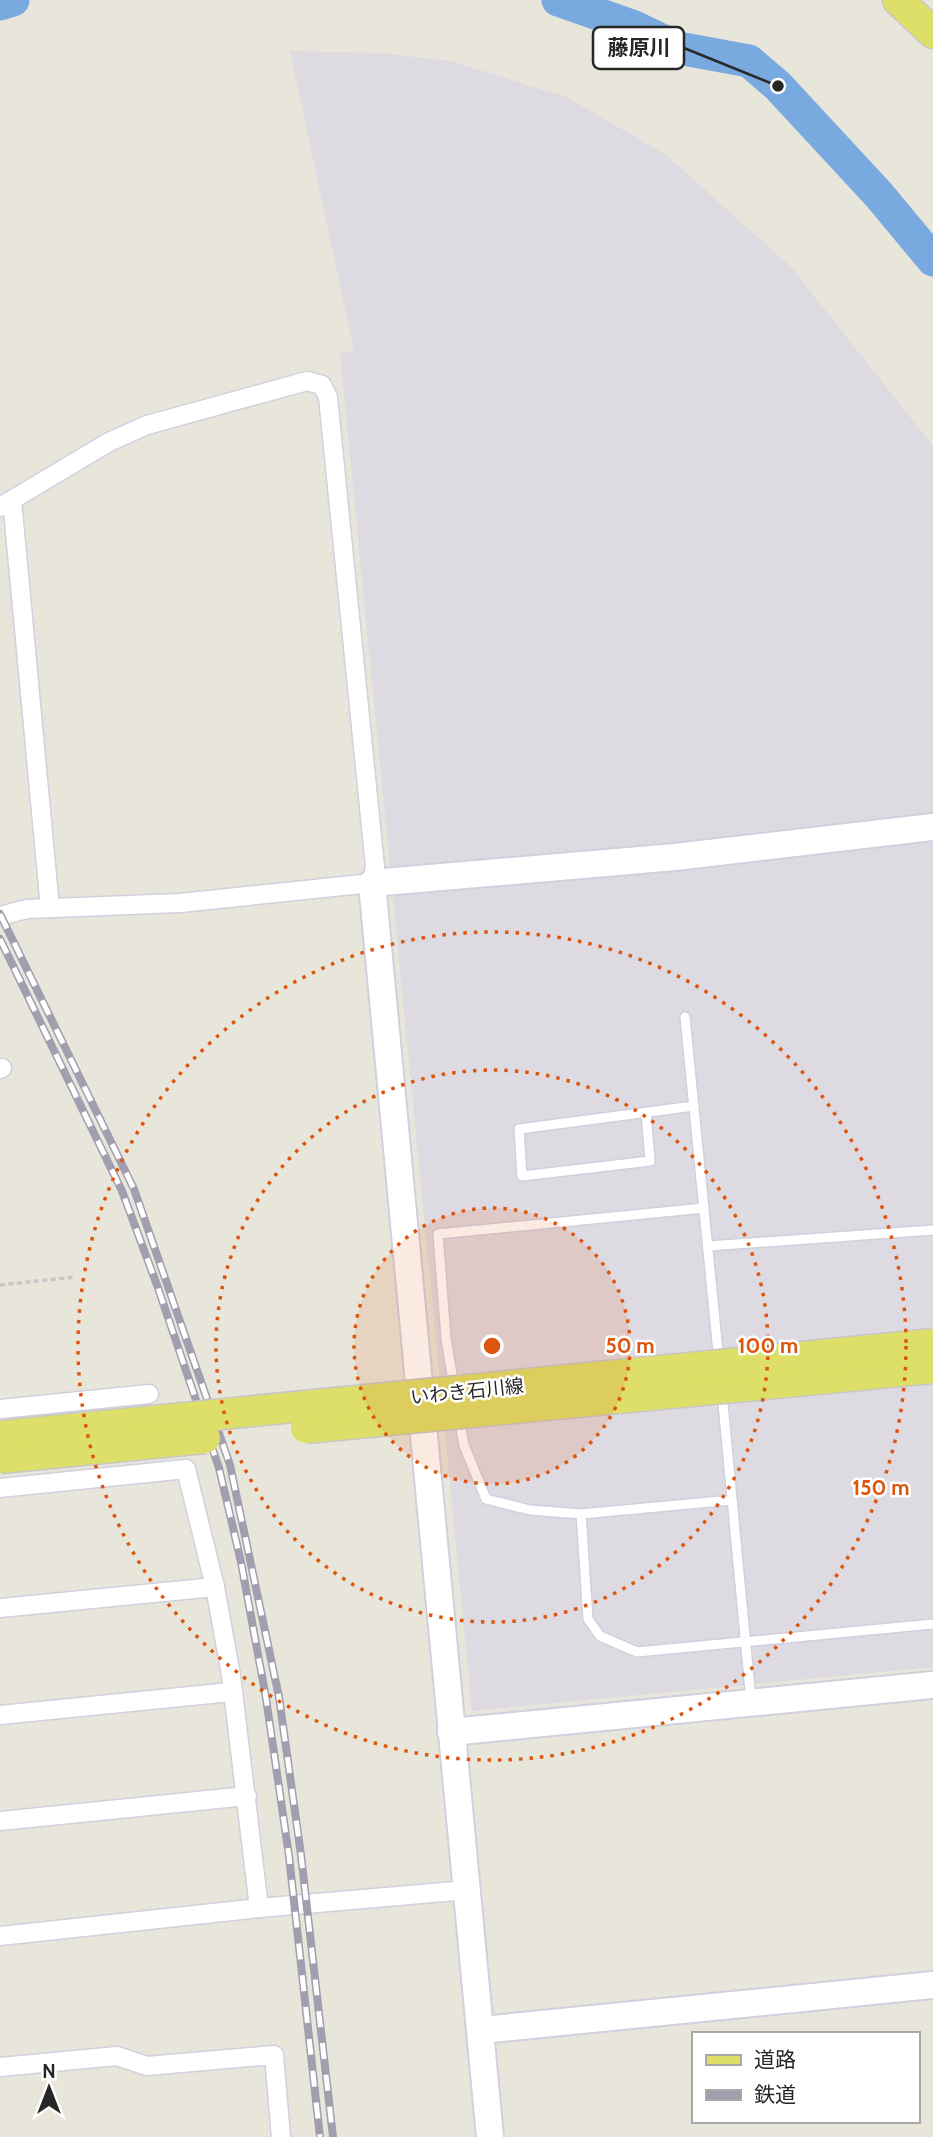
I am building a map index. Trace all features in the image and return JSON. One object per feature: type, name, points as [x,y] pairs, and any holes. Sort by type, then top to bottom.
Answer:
[{"type":"main road","points":[[898,0],[933,33]]},
{"type":"main road","name":"いわき石川線","points":[[0,1436],[933,1344]]},
{"type":"main road","name":"いわき石川線","points":[[0,1458],[933,1368]]},
{"type":"street","points":[[50,908],[6,504],[109,442],[147,425],[307,381],[322,385],[328,397],[375,867],[372,883],[491,2137]]},
{"type":"street","points":[[0,916],[27,909],[180,903],[372,883],[675,857],[933,827]]},
{"type":"street","points":[[0,1409],[149,1394]]},
{"type":"street","points":[[0,1488],[186,1469],[215,1587],[247,1796],[259,1908]]},
{"type":"street","points":[[0,1608],[215,1587]]},
{"type":"street","points":[[451,1731],[933,1685]]},
{"type":"street","points":[[0,1715],[231,1692]]},
{"type":"street","points":[[0,1821],[247,1796]]},
{"type":"street","points":[[0,1936],[259,1908],[467,1890]]},
{"type":"street","points":[[482,2030],[933,1985]]},
{"type":"street","points":[[0,2067],[117,2056],[147,2066],[274,2055],[281,2137]]},
{"type":"lane","points":[[685,1017],[752,1702]]},
{"type":"lane","points":[[646,1112],[650,1161],[522,1175],[519,1129],[646,1112],[694,1106]]},
{"type":"lane","points":[[704,1208],[438,1234],[446,1338],[464,1445],[486,1499],[530,1510],[581,1514],[732,1500]]},
{"type":"lane","points":[[708,1246],[933,1230]]},
{"type":"lane","points":[[581,1514],[588,1619],[600,1636],[637,1652],[933,1624]]},
{"type":"path","points":[[0,1285],[75,1278]]},
{"type":"shaded area","points":[[290,51],[381,53],[450,61],[566,97],[665,154],[792,268],[933,446],[933,1667],[472,1711],[340,353],[354,351]]},
{"type":"waterway","points":[[0,4],[13,0]]},
{"type":"waterway","points":[[558,0],[632,26],[678,48],[749,61],[778,86],[879,195],[933,260]]},
{"type":"railway","points":[[0,914],[134,1189],[230,1465],[279,1697],[301,1855],[333,2137]]},
{"type":"railway","points":[[0,939],[122,1191],[219,1468],[241,1562],[266,1698],[289,1856],[320,2137]]},
{"type":"place","name":"藤原川","points":[[778,86]]}]
